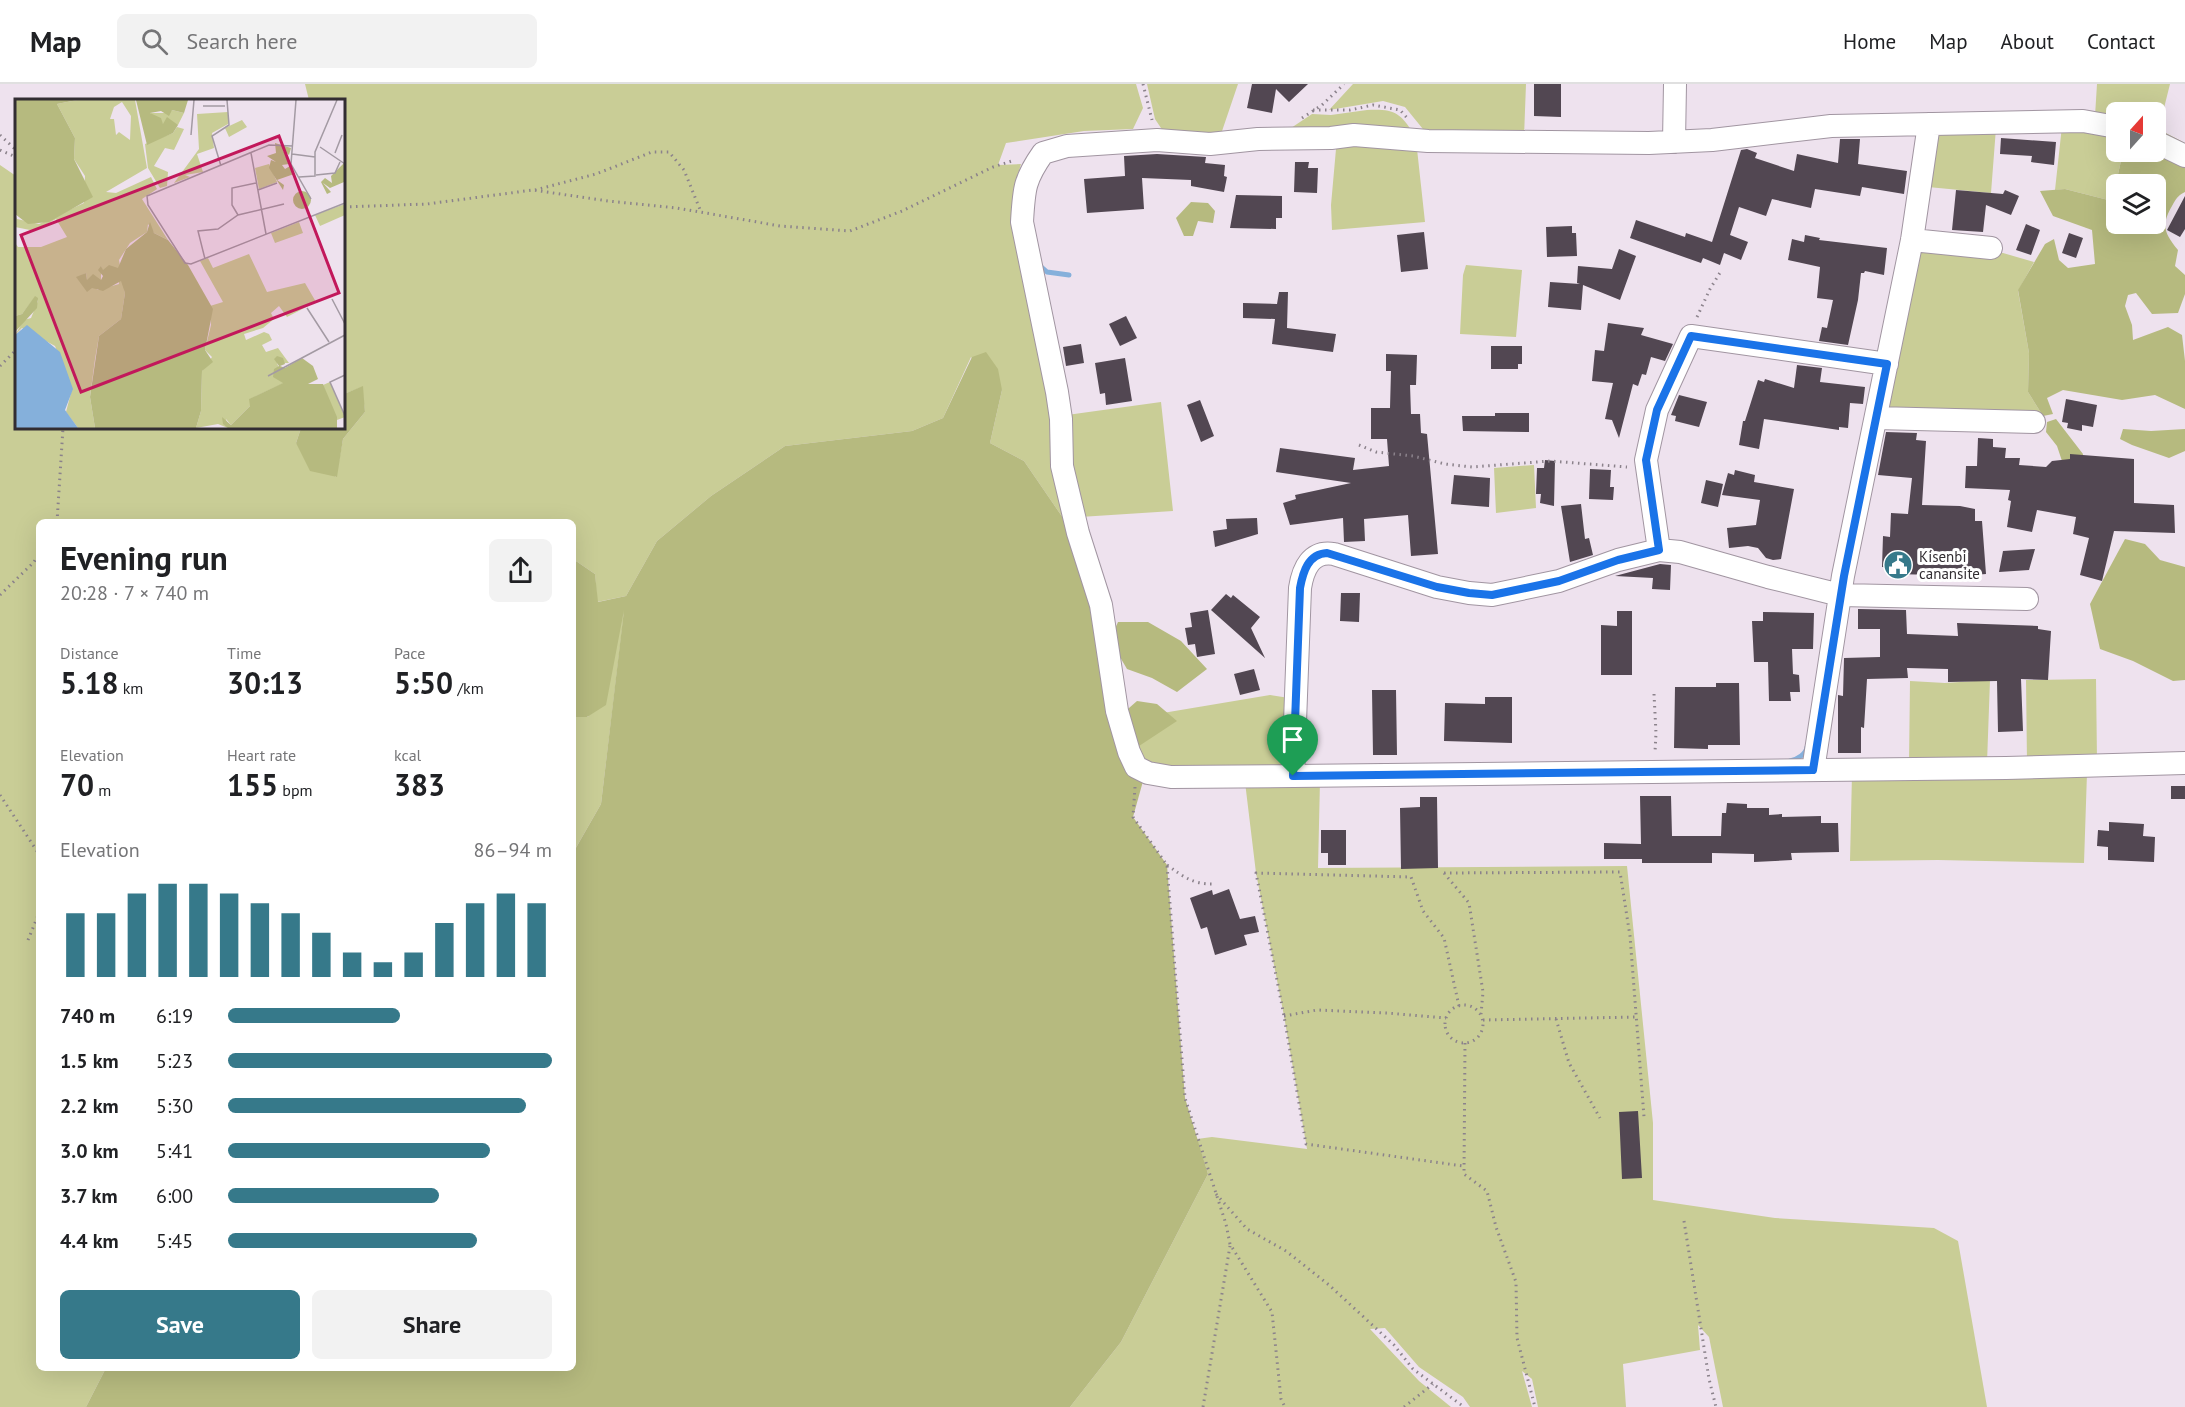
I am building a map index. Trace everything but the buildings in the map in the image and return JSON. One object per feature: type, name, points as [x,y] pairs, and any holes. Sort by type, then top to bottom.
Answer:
[{"type":"street","points":[[1674,142],[1675,84]]},
{"type":"street","points":[[2106,125],[2083,121],[1831,126],[1712,140],[1674,142],[1424,140],[1354,135],[1331,138],[1258,139],[1210,144],[1157,140],[1067,146],[1043,153],[1029,173],[1023,194],[1022,222],[1057,392],[1061,419],[1061,459],[1067,494],[1101,604],[1117,711],[1129,752],[1136,767],[1148,773],[1171,777],[1293,776],[2185,763]]},
{"type":"street","points":[[1813,770],[1840,595],[1912,240],[1929,124]]},
{"type":"street","points":[[2166,147],[2185,156]]},
{"type":"street","points":[[1912,240],[1991,248]]},
{"type":"street","points":[[1659,550],[1646,460],[1657,410],[1691,336],[1887,364]]},
{"type":"street","points":[[1876,418],[2034,422]]},
{"type":"street","points":[[1293,776],[1300,588],[1306,568],[1314,556],[1321,553],[1334,554],[1437,587],[1492,595],[1559,581],[1618,560],[1659,550],[1680,552],[1840,595],[2027,598]]},
{"type":"path","points":[[1143,84],[1157,140]]},
{"type":"path","points":[[1296,122],[1344,84]]},
{"type":"path","points":[[1313,110],[1350,110],[1373,105],[1400,110],[1424,140]]},
{"type":"path","points":[[0,135],[15,149]]},
{"type":"path","points":[[0,150],[15,158]]},
{"type":"path","points":[[345,207],[427,204],[533,190],[596,174],[652,152],[669,152],[684,170],[701,212]]},
{"type":"path","points":[[533,190],[701,212],[780,226],[850,231],[902,211],[993,167],[1043,153]]},
{"type":"path","points":[[1691,336],[1699,312],[1721,271]]},
{"type":"path","points":[[0,366],[15,351]]},
{"type":"path","points":[[57,519],[63,429]]},
{"type":"path","points":[[1359,445],[1376,452],[1472,467],[1550,461],[1647,468]]},
{"type":"path","points":[[0,595],[36,558]]},
{"type":"path","points":[[1654,694],[1656,733],[1654,772]]},
{"type":"path","points":[[1136,767],[1133,817],[1167,865],[1197,884],[1214,884]]},
{"type":"path","points":[[0,795],[36,849]]},
{"type":"path","points":[[1167,865],[1185,1098],[1226,1224],[1230,1244],[1272,1312],[1281,1399],[1285,1407]]},
{"type":"path","points":[[1481,1014],[1471,1006],[1453,1008],[1446,1018],[1445,1026],[1451,1038],[1465,1043],[1477,1039],[1483,1027],[1481,1014],[1483,992],[1469,903],[1444,873],[1620,872],[1630,936],[1644,1117]]},
{"type":"path","points":[[1459,1006],[1444,939],[1423,911],[1411,877],[1256,873],[1306,1144],[1463,1166]]},
{"type":"path","points":[[28,940],[36,920]]},
{"type":"path","points":[[1284,1016],[1317,1010],[1446,1018]]},
{"type":"path","points":[[1483,1020],[1636,1017]]},
{"type":"path","points":[[1556,1019],[1569,1063],[1600,1118]]},
{"type":"path","points":[[1465,1043],[1464,1174],[1487,1191],[1496,1227],[1516,1282],[1517,1338],[1535,1407]]},
{"type":"path","points":[[1215,1193],[1247,1229],[1286,1251],[1329,1285],[1394,1345],[1413,1369],[1464,1407]]},
{"type":"path","points":[[1684,1221],[1709,1379],[1716,1407]]},
{"type":"path","points":[[1203,1407],[1230,1244]]},
{"type":"path","points":[[1404,1407],[1433,1384]]},
{"type":"green space","points":[[305,84],[1136,84],[1143,108],[1133,129],[1084,131],[1006,143],[998,165],[1021,164],[1013,191],[1074,534],[1024,461],[990,443],[1002,390],[971,357],[943,418],[912,431],[785,446],[711,496],[657,541],[626,596],[597,602],[595,574],[576,561],[576,519],[36,519],[36,1371],[104,1371],[86,1407],[0,1407],[0,165],[15,175],[15,429],[301,429],[296,443],[336,477],[343,439],[365,412],[362,387],[345,394],[345,99],[309,99]]},
{"type":"green space","points":[[1147,84],[1238,84],[1220,137],[1163,131],[1155,119]]},
{"type":"green space","points":[[1353,84],[1526,84],[1524,137],[1427,134],[1405,107],[1383,101],[1329,110]]},
{"type":"green space","points":[[2097,84],[2170,84],[2166,102],[2106,102],[2106,120],[2095,116]]},
{"type":"green space","points":[[1384,110],[1395,113],[1414,134],[1279,136],[1312,114],[1331,115]]},
{"type":"green space","points":[[2062,126],[2106,131],[2106,162],[2121,162],[2118,174],[2106,174],[2106,199],[2065,189],[2055,190]]},
{"type":"green space","points":[[1943,127],[1996,128],[1991,193],[1928,187],[1931,147]]},
{"type":"green space","points":[[2166,133],[2185,143],[2185,192],[2175,201],[2166,218],[2166,174],[2118,174],[2121,162],[2166,162]]},
{"type":"green space","points":[[1340,145],[1417,149],[1425,222],[1332,230],[1331,205],[1336,149]]},
{"type":"green space","points":[[2065,189],[2106,199],[2106,234],[2166,234],[2166,229],[2178,250],[2175,266],[2185,275],[2185,294],[2178,313],[2152,314],[2136,293],[2128,295],[2125,306],[2132,325],[2133,340],[2168,327],[2182,335],[2185,361],[2185,409],[2155,395],[2122,400],[2063,390],[2047,398],[2053,414],[2043,416],[2028,392],[2029,353],[2018,290],[2045,244],[2054,239],[2059,260],[2068,268],[2095,264],[2092,230],[2053,216],[2040,191]]},
{"type":"green space","points":[[1191,202],[1208,203],[1215,211],[1213,223],[1198,221],[1193,236],[1184,236],[1176,218]]},
{"type":"green space","points":[[1916,248],[2003,253],[2034,262],[2018,291],[2029,353],[2028,392],[2043,416],[1885,413]]},
{"type":"green space","points":[[1466,265],[1522,270],[1516,337],[1460,334],[1463,275]]},
{"type":"green space","points":[[986,352],[998,369],[1002,390],[990,443],[1024,461],[1074,534],[1096,595],[1115,744],[1145,774],[1133,817],[1167,865],[1185,1098],[1208,1174],[1121,1342],[1070,1407],[86,1407],[104,1371],[576,1371],[576,848],[601,804],[624,610],[606,705],[587,717],[576,717],[576,561],[595,574],[598,602],[626,596],[657,541],[711,496],[785,446],[912,431],[943,418],[972,357]]},
{"type":"green space","points":[[363,386],[365,412],[343,439],[337,477],[310,471],[296,443],[301,429],[345,429],[345,394]]},
{"type":"green space","points":[[1161,402],[1173,511],[1080,517],[1067,415]]},
{"type":"green space","points":[[2056,419],[2083,454],[2082,480],[2063,464],[2057,446],[2046,432],[2047,422]]},
{"type":"green space","points":[[2123,429],[2151,431],[2185,429],[2185,451],[2169,458],[2132,445],[2120,439]]},
{"type":"green space","points":[[1534,465],[1536,508],[1496,513],[1494,468]]},
{"type":"green space","points":[[2125,539],[2145,544],[2160,560],[2185,567],[2185,680],[2173,681],[2133,661],[2100,649],[2090,604]]},
{"type":"green space","points":[[626,596],[601,804],[576,848],[576,717],[588,717]]},
{"type":"green space","points":[[1118,622],[1148,622],[1181,641],[1207,669],[1177,692],[1152,678],[1127,669],[1110,640]]},
{"type":"green space","points":[[2096,679],[2097,761],[2027,763],[2026,680]]},
{"type":"green space","points":[[1990,680],[1987,763],[1909,765],[1910,681],[1945,683]]},
{"type":"green space","points":[[1270,695],[1289,698],[1286,770],[1149,770],[1127,719]]},
{"type":"green space","points":[[1137,701],[1157,704],[1177,721],[1136,748],[1121,715]]},
{"type":"green space","points":[[2087,773],[2084,863],[1850,861],[1852,774]]},
{"type":"green space","points":[[1320,781],[1318,868],[1627,866],[1653,1123],[1653,1200],[1775,1218],[1934,1228],[1958,1241],[1987,1407],[1723,1407],[1709,1337],[1698,1325],[1700,1350],[1623,1364],[1626,1407],[1538,1407],[1532,1379],[1522,1371],[1532,1407],[1470,1407],[1463,1397],[1419,1367],[1385,1328],[1370,1329],[1419,1381],[1451,1407],[1070,1407],[1121,1342],[1208,1174],[1197,1139],[1212,1137],[1307,1149],[1256,873],[1245,782]]},
{"type":"waterway","points":[[1038,264],[1047,272],[1069,275]]},
{"type":"waterway","points":[[1790,761],[1801,756],[1807,747]]},
{"type":"place","name":"Kisenbi canansite","points":[[1898,565]]},
{"type":"route","points":[[1691,336],[1887,364],[1844,576],[1813,770],[1293,776],[1300,588],[1309,561],[1314,556],[1321,553],[1334,554],[1437,587],[1492,595],[1559,581],[1618,560],[1659,550],[1646,460],[1657,410],[1691,336]]}]
